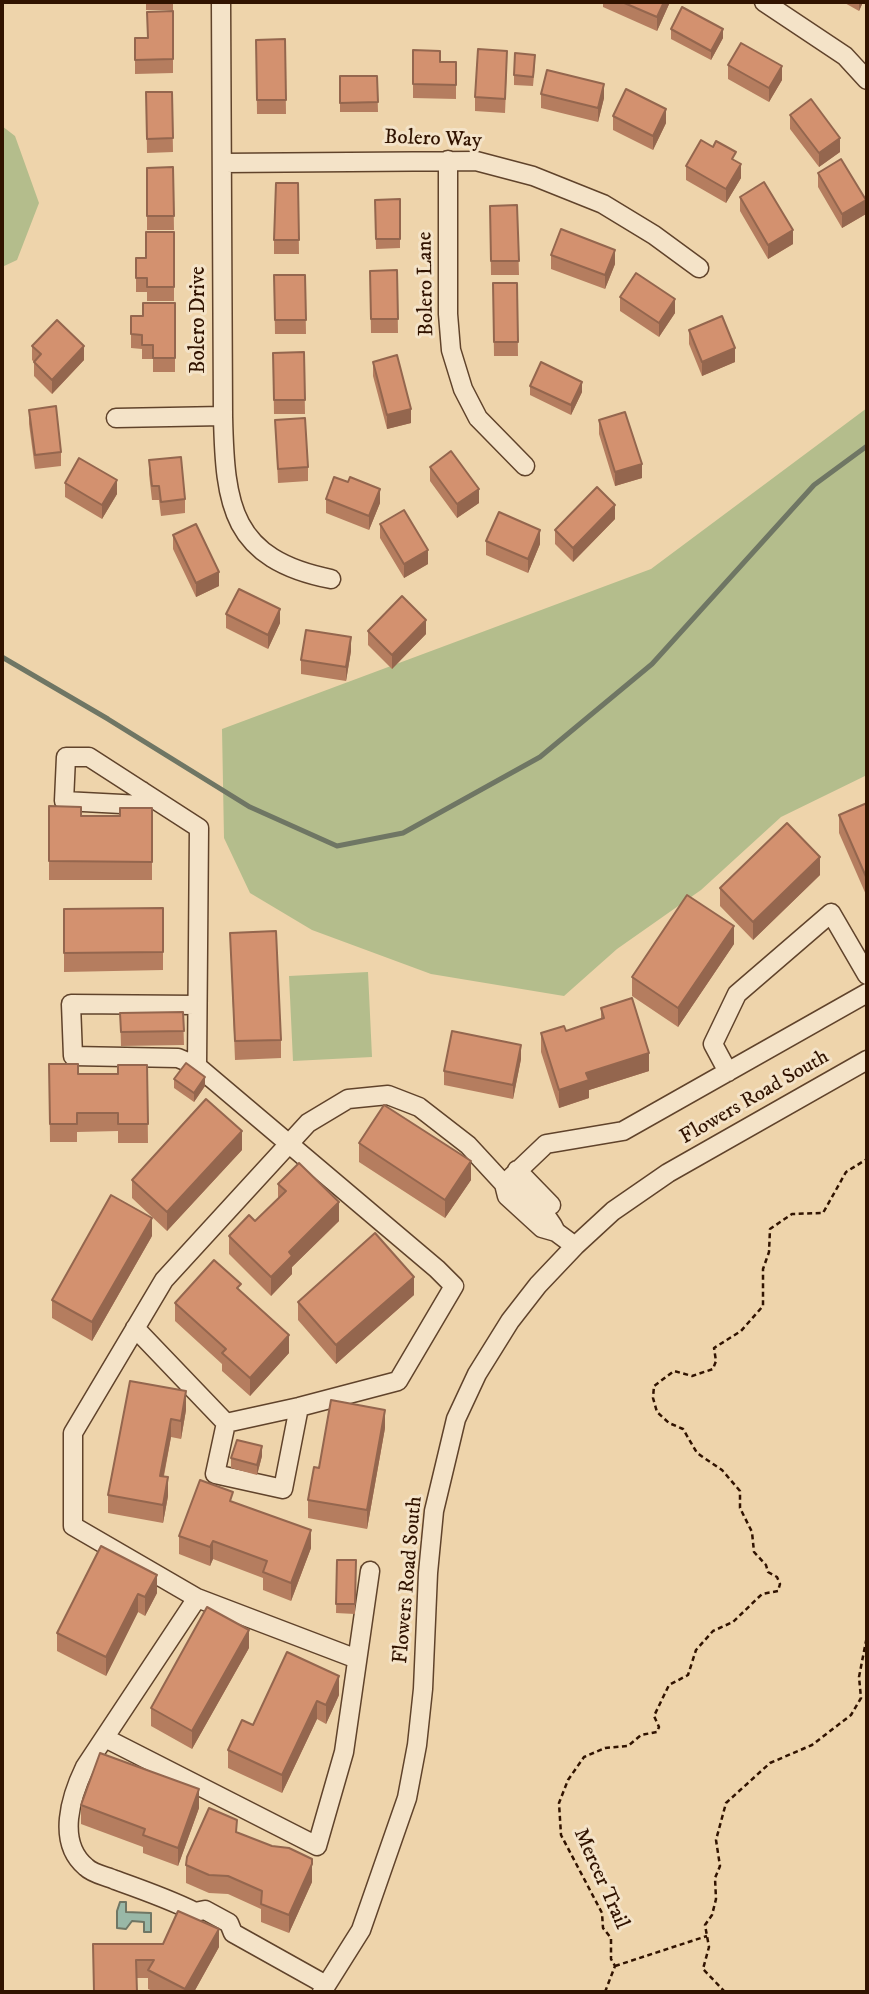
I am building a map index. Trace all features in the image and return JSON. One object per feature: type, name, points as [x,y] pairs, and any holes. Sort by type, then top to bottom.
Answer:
[{"type":"street","name":"Bolero Drive","points":[[221,2],[223,416],[225,473],[229,496],[240,523],[252,541],[267,556],[289,568],[331,579]]},
{"type":"street","points":[[764,2],[845,56],[867,80]]},
{"type":"street","name":"Bolero Lane","points":[[448,160],[448,314],[451,350],[463,389],[478,418],[525,466]]},
{"type":"street","name":"Bolero Way","points":[[223,163],[476,161],[533,176],[603,204],[699,268]]},
{"type":"street","points":[[116,418],[223,416]]},
{"type":"street","points":[[142,791],[141,805],[64,801],[66,757],[89,757],[142,791],[199,828],[197,1066]]},
{"type":"street","points":[[728,1072],[713,1044],[737,994],[831,913],[867,975]]},
{"type":"street","points":[[504,1184],[545,1144],[623,1131],[867,993]]},
{"type":"street","points":[[197,1005],[71,1004],[73,1056],[178,1058],[197,1066],[454,1286],[398,1381],[226,1423]]},
{"type":"street","name":"Flowers Road South","points":[[324,1989],[360,1930],[407,1798],[417,1745],[423,1689],[428,1573],[434,1511],[456,1419],[477,1374],[510,1321],[575,1246],[613,1211],[668,1174],[867,1060]]},
{"type":"street","points":[[357,1659],[197,1598],[73,1526],[74,1433],[164,1280],[308,1123],[348,1098],[388,1096],[419,1107],[468,1145],[504,1184],[515,1187],[575,1246]]},
{"type":"street","points":[[517,1170],[554,1208],[554,1226]]},
{"type":"street","points":[[135,1328],[226,1423]]},
{"type":"street","points":[[226,1423],[215,1474],[283,1489],[299,1407]]},
{"type":"street","points":[[104,1738],[317,1846],[344,1752],[369,1572]]},
{"type":"street","points":[[197,1598],[85,1767],[75,1788],[69,1816],[69,1837],[75,1856],[87,1869],[170,1899],[195,1912],[197,1922],[222,1934],[233,1933],[324,1989]]},
{"type":"path","name":"Mercer Trail","points":[[614,1966],[611,1959],[611,1938],[603,1928],[602,1913],[561,1835],[559,1803],[568,1780],[584,1757],[605,1748],[628,1746],[641,1735],[657,1732],[659,1727],[654,1716],[669,1685],[688,1675],[696,1650],[713,1632],[733,1622],[762,1594],[778,1591],[780,1584],[754,1552],[752,1532],[740,1508],[740,1491],[722,1470],[697,1453],[683,1429],[669,1423],[657,1412],[653,1398],[654,1386],[674,1371],[692,1376],[713,1369],[716,1361],[714,1348],[741,1331],[763,1307],[763,1269],[769,1252],[770,1229],[792,1214],[823,1213],[846,1172],[867,1159]]},
{"type":"path","points":[[725,1992],[703,1969],[709,1947],[705,1925],[712,1915],[716,1899],[715,1878],[720,1866],[716,1840],[726,1803],[770,1763],[812,1745],[851,1715],[861,1698],[859,1678],[867,1636]]},
{"type":"path","points":[[605,1992],[614,1966],[707,1936]]},
{"type":"green space","points":[[2,126],[15,136],[39,203],[17,260],[2,267]]},
{"type":"green space","points":[[867,408],[867,775],[781,817],[701,890],[617,949],[564,996],[431,974],[312,930],[250,893],[224,838],[222,729],[651,569]]},
{"type":"green space","points":[[368,972],[372,1057],[293,1061],[289,976]]},
{"type":"shaded area","points":[[120,1902],[126,1902],[126,1912],[151,1913],[151,1932],[144,1932],[144,1922],[132,1921],[126,1929],[117,1928]]},
{"type":"building","points":[[622,2],[664,2],[657,17]]},
{"type":"building","points":[[682,7],[723,29],[711,51],[671,29]]},
{"type":"building","points":[[173,11],[173,59],[135,60],[135,38],[148,38],[147,12]]},
{"type":"building","points":[[285,39],[286,100],[257,100],[256,40]]},
{"type":"building","points":[[741,43],[782,66],[769,88],[728,65]]},
{"type":"building","points":[[478,49],[507,51],[505,99],[475,97]]},
{"type":"building","points":[[413,50],[440,51],[440,62],[456,62],[456,85],[413,84]]},
{"type":"building","points":[[515,53],[535,55],[533,77],[514,75]]},
{"type":"building","points":[[547,70],[604,84],[598,108],[541,94]]},
{"type":"building","points":[[340,76],[377,76],[378,102],[340,103]]},
{"type":"building","points":[[626,89],[666,109],[653,136],[613,116]]},
{"type":"building","points":[[146,92],[172,92],[173,138],[147,139]]},
{"type":"building","points":[[811,99],[840,138],[819,153],[790,115]]},
{"type":"building","points":[[701,140],[713,147],[716,141],[736,152],[732,159],[741,164],[726,189],[686,166]]},
{"type":"building","points":[[841,159],[866,200],[842,214],[818,173]]},
{"type":"building","points":[[173,167],[174,216],[147,216],[147,168]]},
{"type":"building","points":[[764,182],[793,230],[768,245],[740,197]]},
{"type":"building","points":[[276,183],[298,183],[299,240],[274,240]]},
{"type":"building","points":[[400,199],[400,239],[376,239],[375,200]]},
{"type":"building","points":[[517,205],[519,261],[491,261],[490,206]]},
{"type":"building","points":[[561,229],[615,250],[605,275],[551,255]]},
{"type":"building","points":[[146,232],[174,232],[174,287],[147,287],[147,278],[136,278],[136,258],[146,258]]},
{"type":"building","points":[[397,270],[398,319],[371,319],[370,271]]},
{"type":"building","points":[[636,273],[675,299],[659,323],[620,297]]},
{"type":"building","points":[[274,275],[305,275],[306,320],[275,320]]},
{"type":"building","points":[[493,283],[517,283],[518,342],[494,342]]},
{"type":"building","points":[[143,303],[175,303],[175,358],[153,358],[153,345],[142,345],[142,335],[131,334],[131,316],[143,316]]},
{"type":"building","points":[[722,316],[735,348],[702,362],[689,330]]},
{"type":"building","points":[[57,320],[84,346],[52,380],[34,362],[41,354],[32,346]]},
{"type":"building","points":[[304,352],[305,400],[274,400],[273,353]]},
{"type":"building","points":[[397,355],[411,409],[387,415],[373,362]]},
{"type":"building","points":[[541,362],[582,382],[571,405],[530,386]]},
{"type":"building","points":[[56,406],[61,452],[35,455],[29,410]]},
{"type":"building","points":[[625,412],[642,464],[615,472],[599,420]]},
{"type":"building","points":[[305,418],[308,467],[278,469],[275,420]]},
{"type":"building","points":[[451,451],[479,489],[457,504],[430,467]]},
{"type":"building","points":[[181,457],[185,499],[161,502],[159,486],[152,486],[149,460]]},
{"type":"building","points":[[79,458],[117,480],[102,505],[65,483]]},
{"type":"building","points":[[334,477],[348,482],[350,477],[380,489],[369,516],[326,499]]},
{"type":"building","points":[[597,487],[615,505],[573,548],[555,530]]},
{"type":"building","points":[[404,510],[428,550],[404,564],[380,524]]},
{"type":"building","points":[[499,512],[540,530],[528,559],[486,541]]},
{"type":"building","points":[[196,524],[219,572],[196,583],[173,535]]},
{"type":"building","points":[[239,589],[280,609],[268,635],[226,614]]},
{"type":"building","points":[[402,596],[426,620],[392,655],[368,631]]},
{"type":"building","points":[[306,630],[351,637],[346,667],[301,660]]},
{"type":"building","points":[[867,803],[867,879],[839,815]]},
{"type":"building","points":[[49,806],[81,807],[81,816],[120,816],[120,808],[152,808],[152,862],[49,861]]},
{"type":"building","points":[[787,823],[820,857],[753,922],[720,888]]},
{"type":"building","points":[[687,895],[734,926],[678,1008],[632,977]]},
{"type":"building","points":[[163,908],[163,952],[64,953],[64,909]]},
{"type":"building","points":[[276,931],[281,1040],[235,1041],[230,933]]},
{"type":"building","points":[[632,998],[649,1053],[586,1073],[589,1080],[559,1090],[541,1033],[564,1026],[566,1031],[604,1018],[601,1008]]},
{"type":"building","points":[[183,1012],[184,1031],[121,1032],[120,1013]]},
{"type":"building","points":[[452,1031],[521,1045],[513,1085],[444,1071]]},
{"type":"building","points":[[186,1063],[205,1077],[194,1093],[174,1079]]},
{"type":"building","points":[[49,1064],[78,1064],[78,1074],[118,1074],[118,1065],[147,1065],[148,1124],[118,1124],[118,1113],[77,1113],[77,1124],[50,1124]]},
{"type":"building","points":[[206,1099],[242,1131],[167,1212],[132,1180]]},
{"type":"building","points":[[384,1105],[471,1161],[445,1200],[359,1143]]},
{"type":"building","points":[[299,1163],[339,1202],[289,1252],[292,1256],[271,1277],[229,1236],[249,1215],[255,1221],[286,1191],[278,1184]]},
{"type":"building","points":[[111,1195],[152,1218],[92,1322],[52,1300]]},
{"type":"building","points":[[375,1233],[414,1277],[336,1345],[298,1302]]},
{"type":"building","points":[[214,1260],[241,1284],[237,1288],[289,1335],[250,1378],[222,1353],[226,1349],[175,1303]]},
{"type":"building","points":[[130,1381],[186,1391],[181,1421],[171,1419],[160,1476],[168,1477],[163,1505],[108,1495]]},
{"type":"building","points":[[331,1400],[385,1410],[367,1510],[308,1500],[314,1467],[319,1468]]},
{"type":"building","points":[[237,1440],[262,1446],[257,1465],[231,1458]]},
{"type":"building","points":[[200,1480],[233,1492],[230,1501],[311,1530],[291,1583],[263,1572],[267,1561],[213,1541],[210,1547],[179,1536]]},
{"type":"building","points":[[101,1546],[157,1575],[145,1597],[138,1594],[106,1657],[57,1633]]},
{"type":"building","points":[[337,1560],[356,1560],[355,1604],[336,1604]]},
{"type":"building","points":[[207,1607],[249,1630],[192,1731],[151,1708]]},
{"type":"building","points":[[287,1652],[339,1676],[326,1705],[317,1701],[282,1775],[228,1750],[242,1720],[253,1725]]},
{"type":"building","points":[[100,1753],[199,1789],[178,1848],[143,1835],[145,1829],[81,1805]]},
{"type":"building","points":[[209,1808],[237,1820],[236,1832],[272,1846],[289,1848],[312,1859],[289,1915],[261,1904],[262,1891],[228,1876],[209,1875],[186,1865]]},
{"type":"building","points":[[178,1911],[219,1929],[185,1989],[148,1970],[154,1960],[136,1960],[137,1992],[94,1992],[93,1944],[163,1944]]},
{"type":"waterway","points":[[2,657],[250,807],[337,846],[403,833],[540,757],[652,664],[814,485],[867,446]]}]
